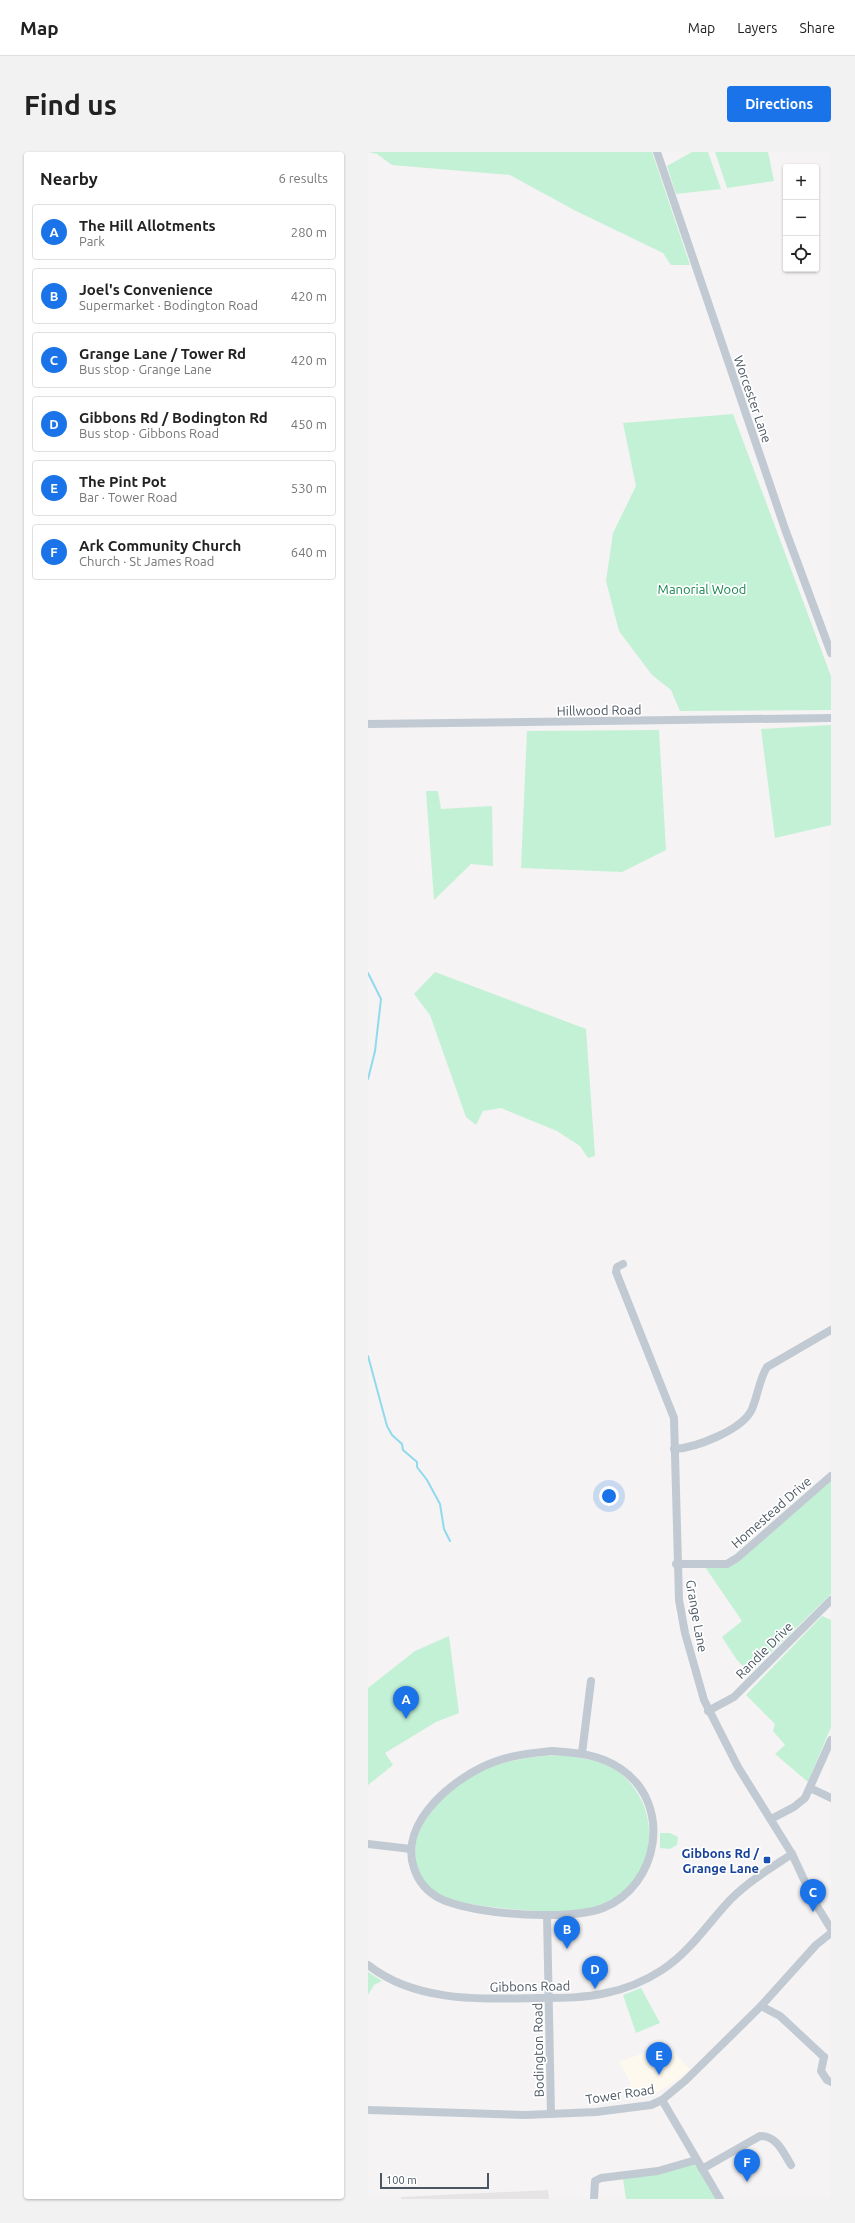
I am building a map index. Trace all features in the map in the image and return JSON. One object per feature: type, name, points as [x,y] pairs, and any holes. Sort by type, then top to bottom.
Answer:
[{"type":"street","name":"Worcester Lane","points":[[657,152],[785,528],[831,653]]},
{"type":"street","name":"Hillwood Road","points":[[368,724],[831,718]]},
{"type":"street","name":"Grange Lane","points":[[623,1264],[617,1267],[616,1272],[674,1418],[676,1564],[679,1600],[685,1633],[708,1711],[738,1767],[792,1854],[815,1903],[831,1929]]},
{"type":"street","points":[[674,1449],[688,1448],[732,1429],[752,1410],[766,1368],[831,1330]]},
{"type":"street","name":"Homestead Drive","points":[[676,1564],[727,1564],[737,1558],[831,1476]]},
{"type":"street","name":"Randle Drive","points":[[708,1711],[734,1697],[831,1600]]},
{"type":"street","points":[[824,1607],[831,1614]]},
{"type":"street","points":[[582,1753],[592,1681]]},
{"type":"street","points":[[771,1819],[794,1807],[805,1798],[831,1740]]},
{"type":"street","points":[[552,1751],[582,1753],[597,1757],[620,1768],[635,1781],[644,1794],[653,1819],[652,1851],[641,1877],[628,1892],[616,1902],[584,1913],[547,1915],[496,1913],[461,1907],[436,1898],[419,1881],[411,1858],[411,1849],[416,1831],[424,1815],[443,1794],[466,1776],[493,1762],[518,1755],[552,1751]]},
{"type":"street","points":[[810,1788],[831,1798]]},
{"type":"street","points":[[368,1844],[411,1849]]},
{"type":"street","name":"Gibbons Road","points":[[368,1964],[413,1988],[454,1997],[549,1998],[605,1994],[639,1982],[662,1970],[688,1949],[727,1904],[746,1886],[792,1854]]},
{"type":"street","name":"Bodington Road","points":[[547,1915],[551,2114]]},
{"type":"street","name":"Tower Road","points":[[368,2110],[447,2114],[551,2114],[596,2112],[651,2104],[662,2100],[691,2075],[761,2006],[816,1944],[831,1933]]},
{"type":"street","points":[[761,2006],[780,2016],[828,2056],[821,2071],[826,2080],[831,2082]]},
{"type":"street","points":[[662,2100],[720,2199]]},
{"type":"street","points":[[702,2169],[760,2136],[772,2139],[779,2146],[791,2165]]},
{"type":"street","points":[[594,2199],[595,2181],[602,2178],[658,2170],[696,2160]]},
{"type":"shaded area","points":[[664,2041],[690,2069],[679,2079],[655,2094],[631,2098],[630,2082],[619,2062],[644,2053],[647,2059]]},
{"type":"shaded area","points":[[548,2190],[549,2199],[401,2199],[401,2197]]},
{"type":"green space","points":[[368,152],[652,152],[690,265],[671,265],[663,253],[574,210],[510,175],[392,165],[377,154]]},
{"type":"green space","points":[[692,152],[708,152],[721,189],[676,194],[667,166]]},
{"type":"green space","points":[[715,152],[768,152],[774,181],[727,188]]},
{"type":"green space","name":"Manorial Wood","points":[[733,414],[831,676],[831,710],[680,711],[671,690],[652,675],[619,631],[606,581],[613,533],[636,486],[623,423]]},
{"type":"green space","points":[[831,725],[831,825],[775,838],[761,729]]},
{"type":"green space","points":[[659,730],[666,850],[622,872],[521,868],[527,731]]},
{"type":"green space","points":[[426,791],[438,791],[441,809],[492,806],[493,866],[471,864],[434,900]]},
{"type":"green space","points":[[435,972],[586,1029],[595,1156],[588,1158],[580,1146],[557,1131],[501,1108],[483,1111],[476,1125],[466,1117],[430,1015],[414,994]]},
{"type":"green space","points":[[831,1481],[831,1594],[750,1673],[737,1660],[722,1637],[742,1621],[705,1567],[735,1564]]},
{"type":"green space","points":[[822,1616],[831,1620],[831,1727],[808,1782],[775,1754],[785,1745],[773,1731],[775,1724],[746,1695]]},
{"type":"green space","points":[[449,1636],[459,1713],[436,1722],[385,1753],[393,1765],[368,1785],[368,1688],[415,1651]]},
{"type":"green space","points":[[558,1755],[583,1758],[607,1765],[621,1774],[635,1789],[644,1806],[649,1824],[649,1843],[644,1861],[636,1878],[623,1892],[606,1903],[591,1908],[574,1910],[533,1911],[492,1907],[458,1902],[443,1897],[433,1891],[422,1878],[416,1863],[415,1848],[425,1820],[446,1795],[470,1777],[491,1767],[523,1759]]},
{"type":"green space","points":[[660,1833],[670,1833],[678,1837],[677,1845],[670,1849],[660,1848]]},
{"type":"green space","points":[[368,1972],[382,1981],[374,1985],[368,1995]]},
{"type":"green space","points":[[641,1988],[660,2023],[636,2033],[623,1995]]},
{"type":"green space","points":[[695,2163],[717,2199],[626,2199],[623,2179]]},
{"type":"waterway","points":[[368,973],[381,999],[375,1051],[368,1079]]},
{"type":"waterway","points":[[368,1356],[387,1426],[392,1435],[402,1444],[403,1450],[417,1462],[417,1467],[427,1480],[440,1504],[444,1529],[450,1541]]},
{"type":"place","name":"The Hill Allotments","points":[[406,1719]]},
{"type":"place","name":"Gibbons Rd / Grange Lane","points":[[767,1860]]},
{"type":"place","name":"Grange Lane / Tower Rd","points":[[813,1912]]},
{"type":"place","name":"Joel's Convenience","points":[[567,1949]]},
{"type":"place","name":"Gibbons Rd / Bodington Rd","points":[[595,1989]]},
{"type":"place","name":"The Pint Pot","points":[[659,2075]]},
{"type":"place","name":"Ark Community Church","points":[[747,2182]]}]
